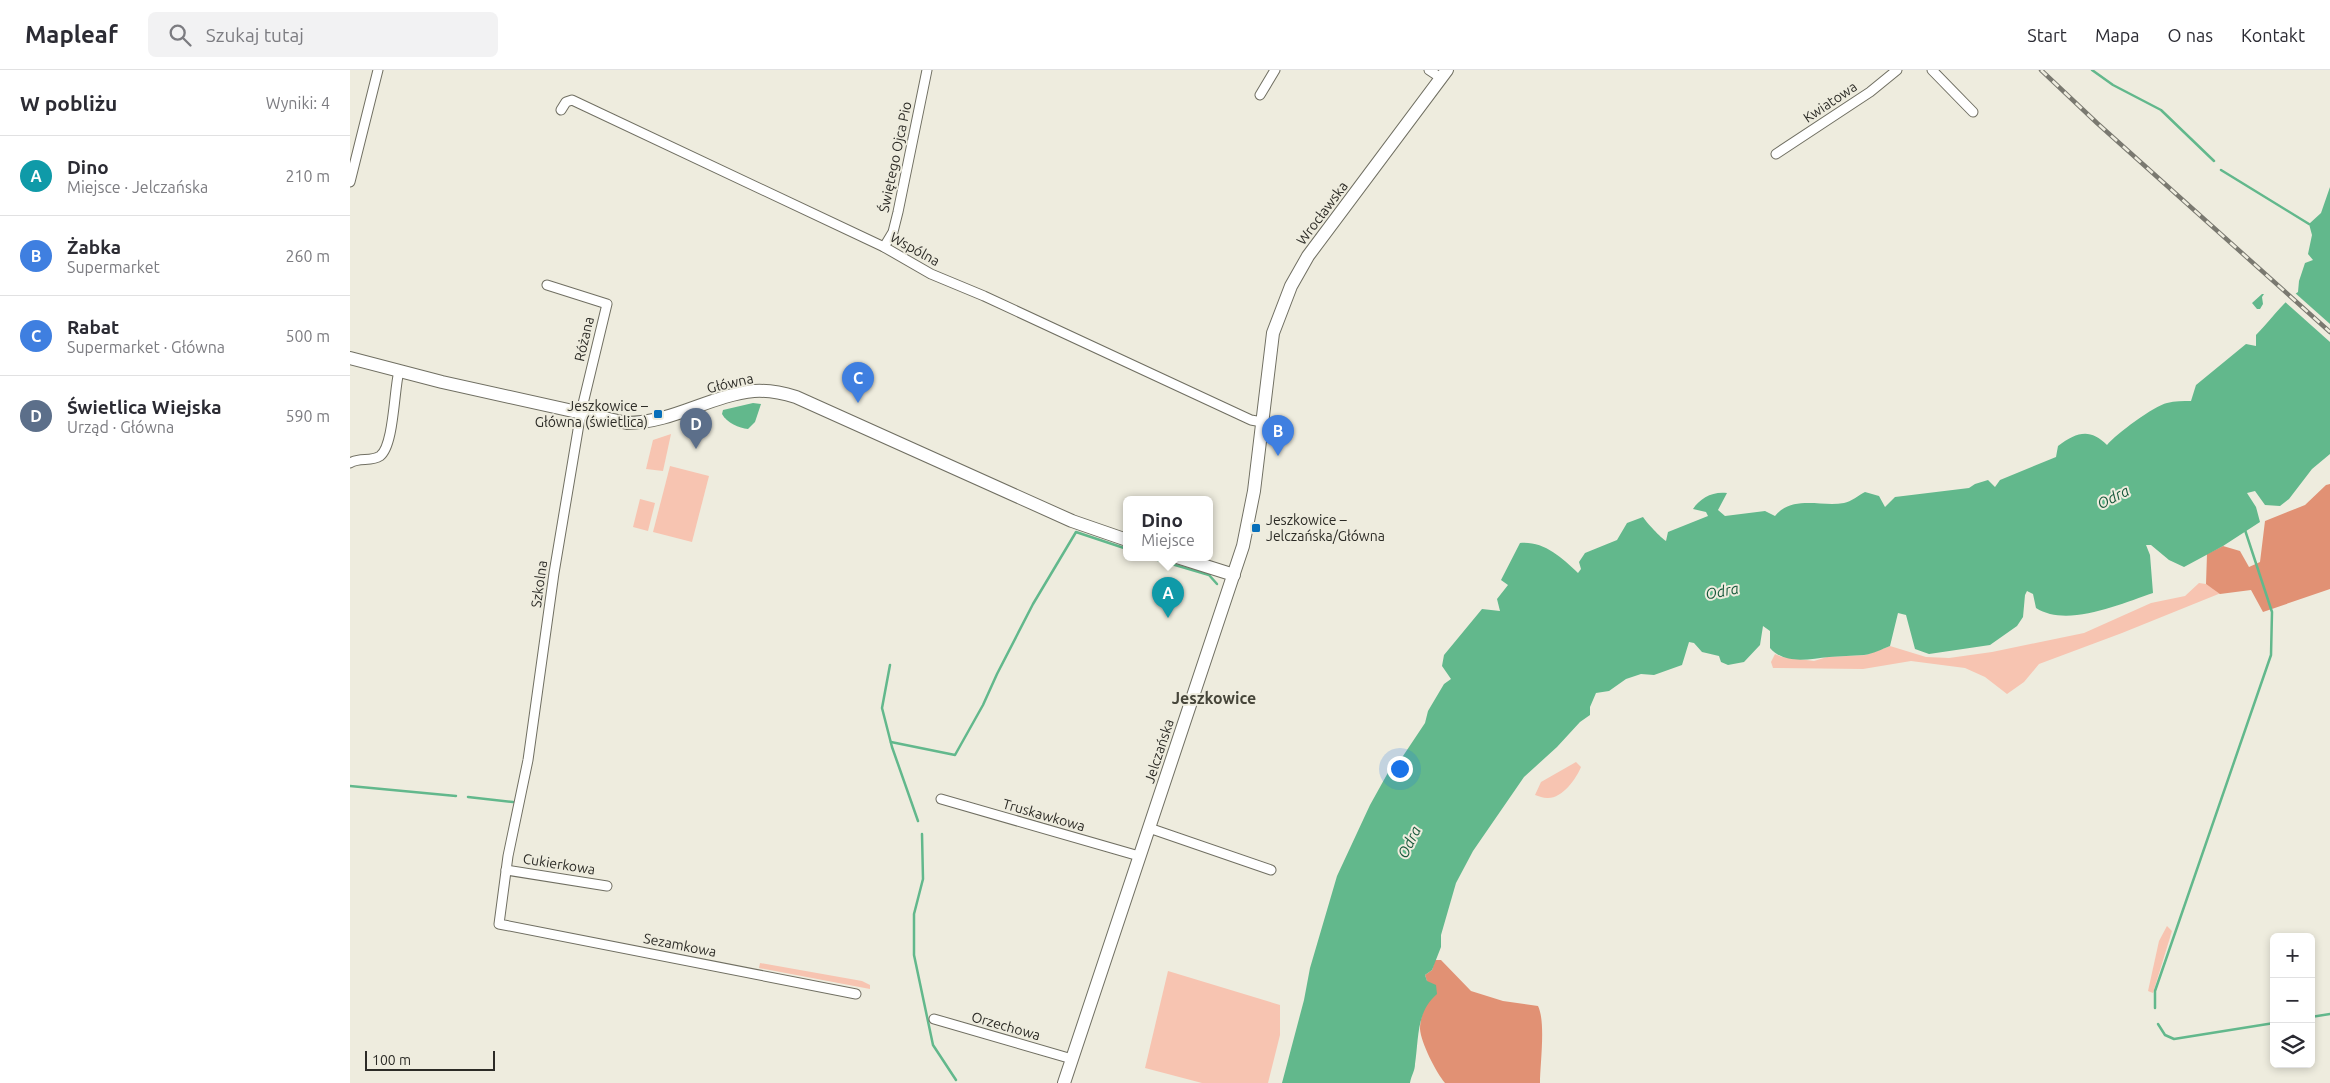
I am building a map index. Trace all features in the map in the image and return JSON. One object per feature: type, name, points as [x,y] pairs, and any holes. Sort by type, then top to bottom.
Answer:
[{"type":"main road","name":"Wrocławska","points":[[1265,394],[1273,333],[1291,286],[1308,256],[1444,74]]},
{"type":"main road","name":"Główna","points":[[350,358],[627,423],[642,423],[739,394],[755,391],[775,391],[796,397],[1072,521],[1123,539]]},
{"type":"main road","name":"Jelczańska","points":[[1064,1083],[1234,574],[1252,501],[1265,394]]},
{"type":"main road","points":[[1190,561],[1234,574]]},
{"type":"street","points":[[350,182],[378,70]]},
{"type":"street","name":"Świętego Ojca Pio","points":[[884,247],[893,232],[927,70]]},
{"type":"street","points":[[1260,94],[1275,70]]},
{"type":"street","points":[[1429,70],[1444,74]]},
{"type":"street","name":"Kwiatowa","points":[[1776,154],[1870,92],[1897,70]]},
{"type":"street","points":[[1932,70],[1973,112]]},
{"type":"street","name":"Wspólna","points":[[561,110],[566,102],[572,100],[884,247],[931,274],[984,296],[1251,420],[1262,422]]},
{"type":"street","name":"Różana","points":[[547,285],[606,304],[581,412]]},
{"type":"street","points":[[350,463],[356,460],[379,457],[385,451],[389,438],[395,386],[399,371]]},
{"type":"street","name":"Szkolna","points":[[499,924],[506,870],[528,760],[554,573],[581,412]]},
{"type":"street","name":"Truskawkowa","points":[[941,799],[1139,856]]},
{"type":"street","points":[[1149,828],[1271,870]]},
{"type":"street","name":"Cukierkowa","points":[[506,870],[607,886]]},
{"type":"street","name":"Sezamkowa","points":[[499,924],[856,994]]},
{"type":"street","name":"Orzechowa","points":[[934,1019],[1072,1059]]},
{"type":"shaded area","points":[[671,434],[663,471],[646,469],[653,440]]},
{"type":"shaded area","points":[[670,466],[709,476],[692,542],[653,532]]},
{"type":"shaded area","points":[[2330,484],[2330,589],[2263,612],[2251,590],[2220,594],[2206,584],[2207,554],[2223,546],[2240,551],[2249,567],[2260,562],[2265,521],[2305,505],[2326,485]]},
{"type":"shaded area","points":[[640,499],[655,503],[648,531],[633,527]]},
{"type":"shaded area","points":[[2199,583],[2206,584],[2221,593],[2039,664],[2024,682],[2007,694],[1985,677],[1965,668],[1911,661],[1863,669],[1773,668],[1771,662],[1775,654],[1782,657],[1814,661],[1827,657],[1866,655],[1890,646],[1926,657],[1949,658],[1992,652],[2084,633],[2151,603],[2185,596]]},
{"type":"shaded area","points":[[1576,762],[1581,767],[1576,777],[1563,792],[1546,798],[1535,795],[1541,782]]},
{"type":"shaded area","points":[[2167,926],[2172,931],[2153,993],[2148,991],[2159,941]]},
{"type":"shaded area","points":[[1435,960],[1441,960],[1471,991],[1503,1001],[1538,1006],[1542,1022],[1540,1083],[1445,1083],[1437,1072],[1423,1042],[1420,1029],[1428,990],[1425,975],[1432,970]]},
{"type":"shaded area","points":[[760,963],[862,981],[870,985],[870,989],[759,968]]},
{"type":"shaded area","points":[[1168,971],[1280,1005],[1280,1035],[1268,1083],[1202,1083],[1145,1068]]},
{"type":"water","name":"Odra","points":[[2330,187],[2330,454],[2312,469],[2289,499],[2280,506],[2265,505],[2255,491],[2247,493],[2256,507],[2260,522],[2223,546],[2184,567],[2169,560],[2151,545],[2146,545],[2150,555],[2153,593],[2125,603],[2094,612],[2063,616],[2049,614],[2036,608],[2033,594],[2027,591],[2023,617],[2017,626],[1990,645],[1929,654],[1915,649],[1906,615],[1898,613],[1890,646],[1864,655],[1798,660],[1783,657],[1770,648],[1770,631],[1763,626],[1760,645],[1744,662],[1728,665],[1721,662],[1719,656],[1702,652],[1694,643],[1689,642],[1682,665],[1654,675],[1641,674],[1626,679],[1609,691],[1596,693],[1590,707],[1590,715],[1580,722],[1557,747],[1524,777],[1473,851],[1456,883],[1441,935],[1441,947],[1432,970],[1425,975],[1427,981],[1436,985],[1437,994],[1430,1001],[1422,1017],[1415,1067],[1410,1083],[1282,1083],[1304,1000],[1310,968],[1337,876],[1370,805],[1390,769],[1403,756],[1425,723],[1428,711],[1444,684],[1451,679],[1442,666],[1444,655],[1482,609],[1500,611],[1497,599],[1508,585],[1501,580],[1520,543],[1537,545],[1552,551],[1578,573],[1581,569],[1579,562],[1585,553],[1617,540],[1627,523],[1643,517],[1666,541],[1668,532],[1708,516],[1706,512],[1693,509],[1703,499],[1712,494],[1727,493],[1718,510],[1725,516],[1765,511],[1775,516],[1790,506],[1807,503],[1844,503],[1865,492],[1879,496],[1885,507],[1895,497],[1969,488],[1988,480],[1995,487],[2000,480],[2056,457],[2058,446],[2077,435],[2089,434],[2095,436],[2107,445],[2118,434],[2153,409],[2167,403],[2191,401],[2196,385],[2246,344],[2256,346],[2256,335],[2282,306],[2298,292],[2299,281],[2305,263],[2313,260],[2308,254],[2312,235],[2309,224],[2321,213]]},
{"type":"water","points":[[2264,294],[2262,297],[2263,304],[2260,309],[2257,309],[2252,303]]},
{"type":"water","points":[[753,403],[761,404],[755,422],[748,429],[741,428],[727,420],[722,414],[723,410]]},
{"type":"pier","points":[[2294,292],[2330,324],[2330,342],[2283,300]]},
{"type":"waterway","points":[[2092,70],[2113,85],[2161,110],[2214,161]]},
{"type":"waterway","points":[[2221,170],[2309,224]]},
{"type":"waterway","points":[[2155,1008],[2155,991],[2271,655],[2272,612],[2245,530]]},
{"type":"waterway","points":[[891,742],[955,755],[983,705],[1033,604],[1076,532],[1123,548]]},
{"type":"waterway","points":[[1162,561],[1209,575],[1217,584]]},
{"type":"waterway","points":[[890,665],[882,708],[892,747],[918,821]]},
{"type":"waterway","points":[[350,786],[456,796]]},
{"type":"waterway","points":[[468,797],[513,802]]},
{"type":"waterway","points":[[922,834],[923,879],[914,914],[914,955],[933,1045],[956,1080]]},
{"type":"waterway","points":[[2315,1016],[2330,1014]]},
{"type":"waterway","points":[[2158,1024],[2165,1035],[2174,1039],[2270,1024]]},
{"type":"railway","points":[[2041,70],[2097,123],[2330,332]]},
{"type":"place","name":"Rabat","points":[[858,403]]},
{"type":"place","name":"Jeszkowice – Główna (świetlica)","points":[[658,414]]},
{"type":"place","name":"Świetlica Wiejska","points":[[696,449]]},
{"type":"place","name":"Żabka","points":[[1278,456]]},
{"type":"place","name":"Jeszkowice – Jelczańska/Główna","points":[[1256,528]]},
{"type":"place","name":"Dino","points":[[1168,618]]},
{"type":"district","name":"Jeszkowice","points":[[1214,698]]}]
